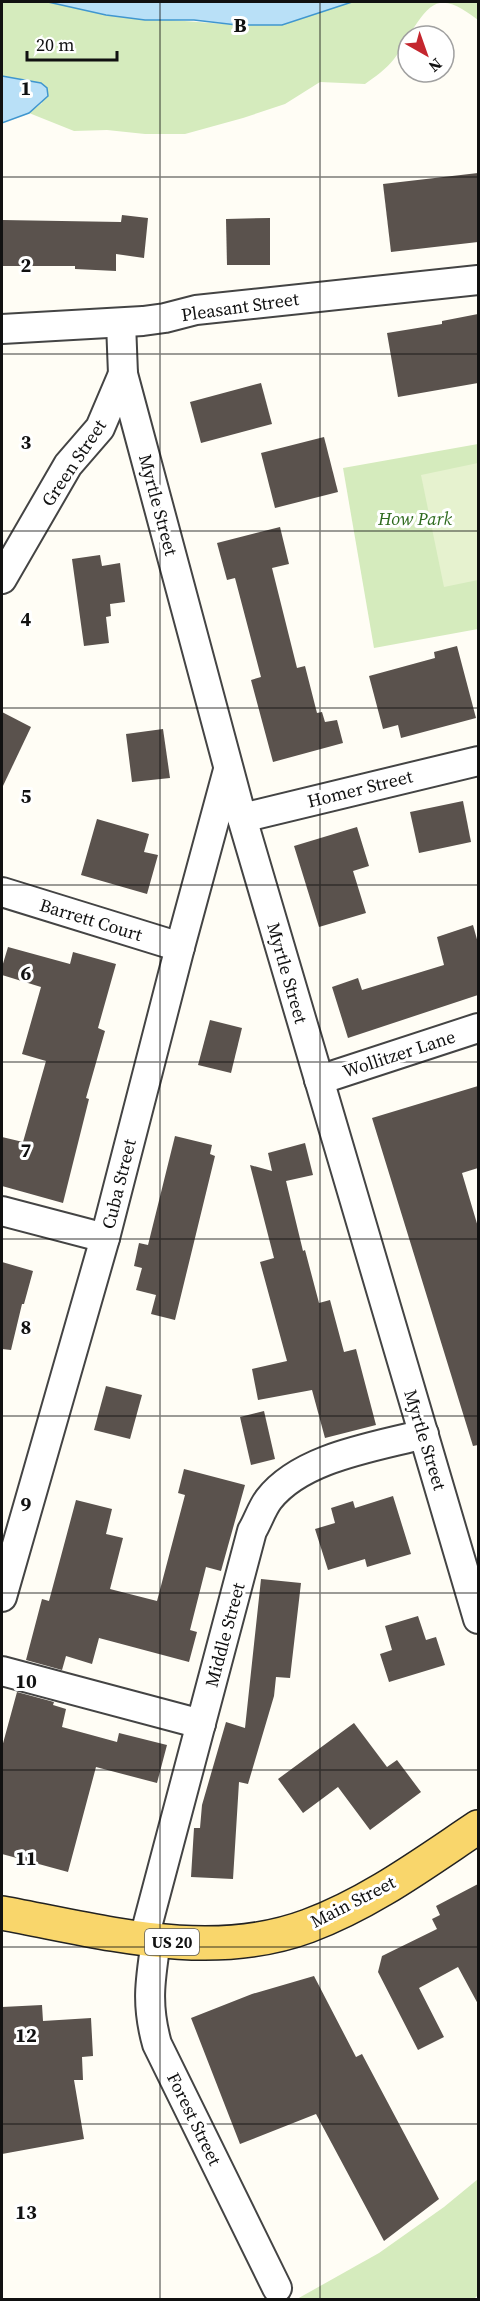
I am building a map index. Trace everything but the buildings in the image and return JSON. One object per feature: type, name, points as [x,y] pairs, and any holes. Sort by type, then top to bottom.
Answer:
[{"type":"main road","name":"Main Street","points":[[2,1913],[150,1940],[219,1942],[262,1937],[306,1927],[340,1912],[377,1892],[478,1827]]},
{"type":"street","name":"Pleasant Street","points":[[2,329],[120,323],[165,318],[196,310],[478,280]]},
{"type":"street","name":"Myrtle Street","points":[[120,323],[123,374],[242,818],[478,1619]]},
{"type":"street","name":"Green Street","points":[[2,579],[68,465],[100,428],[123,374]]},
{"type":"street","name":"Homer Street","points":[[242,818],[478,761]]},
{"type":"street","name":"Cuba Street","points":[[2,1597],[105,1238],[229,768]]},
{"type":"street","name":"Barrett Court","points":[[2,892],[180,947]]},
{"type":"street","name":"Wollitzer Lane","points":[[319,1080],[478,1028]]},
{"type":"street","points":[[2,1211],[105,1238]]},
{"type":"street","name":"Middle Street","points":[[150,1940],[201,1724],[252,1531],[268,1500],[289,1479],[323,1462],[424,1434]]},
{"type":"street","points":[[2,1671],[201,1724]]},
{"type":"street","name":"Forest Street","points":[[150,1940],[149,1997],[151,2021],[157,2044],[277,2288]]},
{"type":"green space","points":[[2,2],[48,2],[106,15],[237,25],[282,25],[352,2],[478,2],[478,20],[456,6],[440,3],[433,5],[416,24],[396,24],[396,56],[380,73],[365,84],[320,82],[285,104],[185,134],[145,134],[107,130],[74,131],[29,113],[42,103],[41,83],[2,76]]},
{"type":"green space","name":"How Park","points":[[478,444],[478,629],[374,648],[343,468]]},
{"type":"green space","points":[[478,463],[478,580],[444,587],[421,475]]},
{"type":"green space","points":[[478,2179],[478,2295],[474,2299],[297,2299],[379,2253],[444,2207]]},
{"type":"water","points":[[48,2],[352,2],[282,25],[237,25],[194,20],[145,20],[106,15]]},
{"type":"water","points":[[2,76],[41,83],[47,88],[48,96],[29,113],[2,123]]}]
